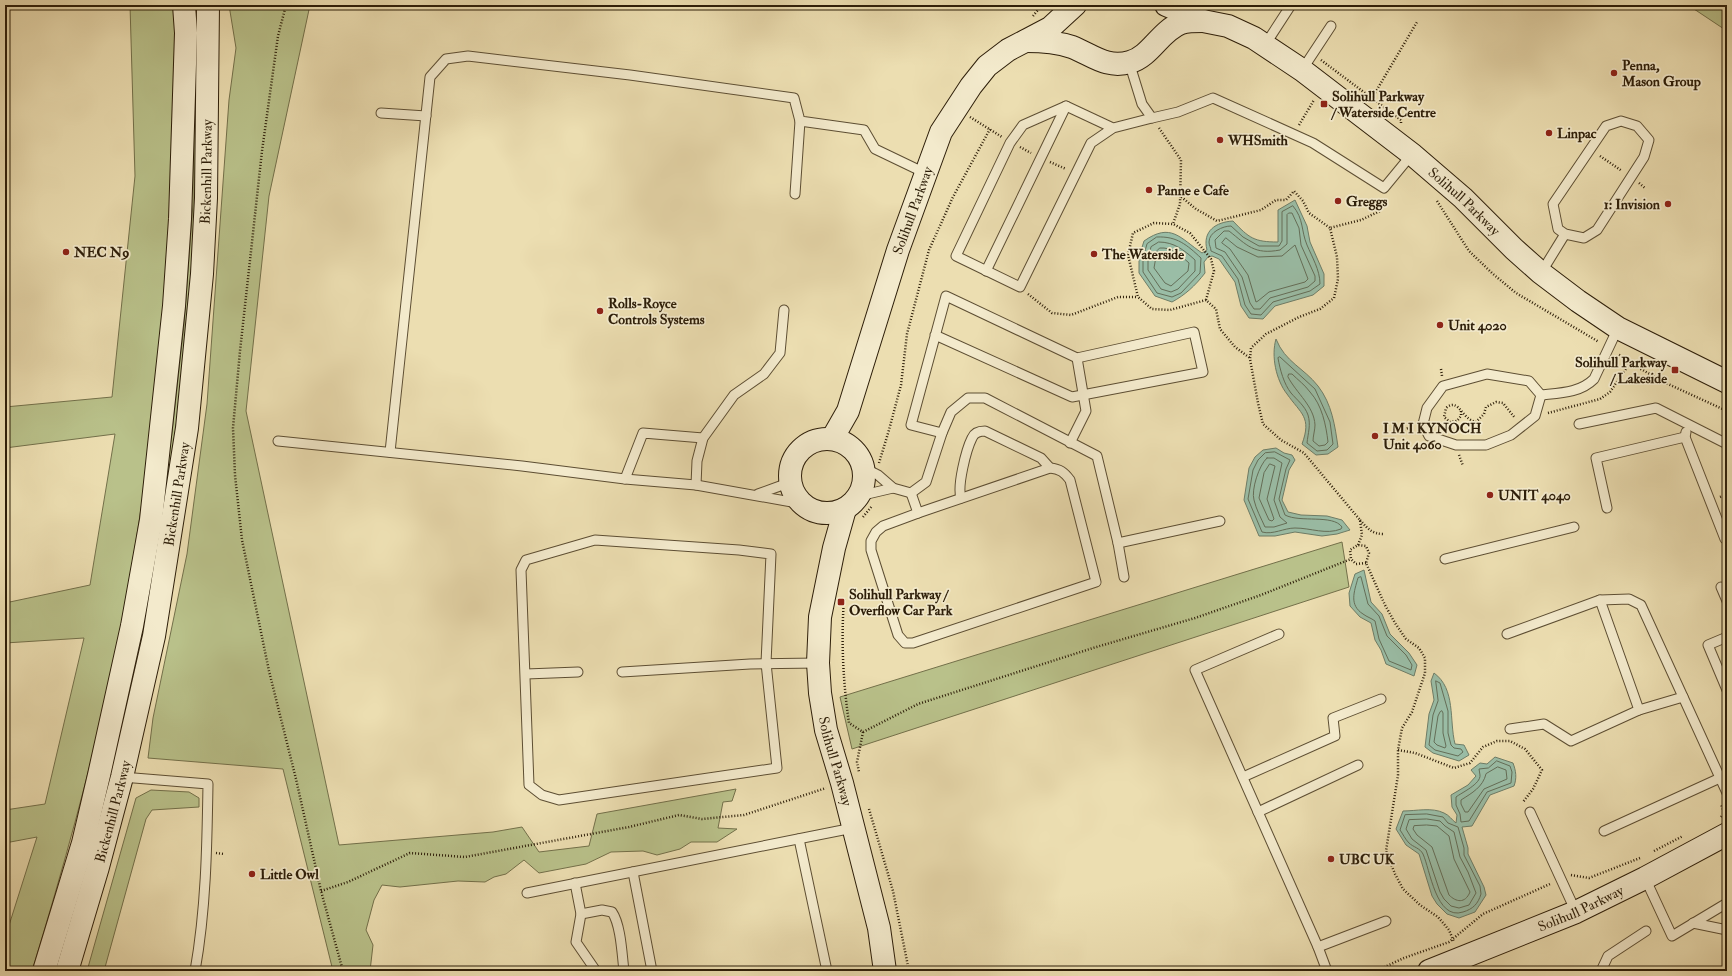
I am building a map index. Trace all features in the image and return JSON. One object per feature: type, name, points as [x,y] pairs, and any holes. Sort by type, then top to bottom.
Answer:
[{"type":"street","name":"Bickenhill Parkway","points":[[44,971],[81,850],[132,626],[151,520],[174,306],[180,219],[186,33],[184,5]]},
{"type":"street","name":"Bickenhill Parkway","points":[[67,971],[98,867],[122,777],[154,636],[187,428],[202,274],[206,198],[208,5]]},
{"type":"street","name":"Solihull Parkway","points":[[841,443],[848,411],[898,250],[941,132],[987,66],[1008,50],[1027,31],[1050,28],[1076,5]]},
{"type":"street","points":[[1076,5],[1074,27],[1077,40],[1084,51],[1092,57]]},
{"type":"street","points":[[1150,48],[1158,32],[1160,18],[1156,5]]},
{"type":"street","points":[[1166,5],[1202,21]]},
{"type":"street","name":"Solihull Parkway","points":[[1202,21],[1228,26],[1254,38],[1302,70],[1412,154],[1463,198],[1514,249],[1541,273],[1618,328],[1727,382]]},
{"type":"street","points":[[1027,31],[1049,42],[1072,47],[1105,63],[1119,64],[1130,62],[1139,58],[1166,33],[1181,23],[1202,21]]},
{"type":"street","points":[[808,507],[826,513],[854,508],[864,480],[872,468],[841,443],[823,439],[812,442],[802,450],[794,460],[791,471],[791,482],[795,494],[826,529],[834,548]]},
{"type":"street","name":"Solihull Parkway","points":[[854,508],[834,548],[820,617],[818,663],[820,693],[826,730],[842,783],[879,928],[885,971]]},
{"type":"street","name":"Solihull Parkway","points":[[1430,971],[1462,962],[1576,912],[1646,878],[1727,834]]},
{"type":"lane","points":[[1265,45],[1291,5]]},
{"type":"lane","points":[[1302,70],[1331,26]]},
{"type":"lane","points":[[390,452],[430,77],[446,59],[468,56],[622,74],[794,98],[800,121],[795,194]]},
{"type":"lane","points":[[1130,62],[1142,104],[1152,118]]},
{"type":"lane","points":[[1066,106],[1023,126],[1010,143],[956,256],[1020,287],[1075,173],[1092,143],[1112,128],[1178,112],[1213,98],[1313,143],[1384,188],[1412,154]]},
{"type":"lane","points":[[1066,106],[1112,128]]},
{"type":"lane","points":[[986,271],[1066,106]]},
{"type":"lane","points":[[381,113],[426,116]]},
{"type":"lane","points":[[800,121],[864,130],[875,150],[925,173]]},
{"type":"lane","points":[[1621,121],[1637,126],[1649,140],[1644,157],[1597,230],[1584,238],[1565,234],[1558,229],[1553,204],[1590,149],[1606,126],[1621,121]]},
{"type":"lane","points":[[1541,273],[1565,234]]},
{"type":"lane","points":[[935,335],[1072,398],[1203,372],[1194,332],[1077,358],[946,296],[935,335],[911,424],[942,433]]},
{"type":"lane","points":[[696,485],[697,461],[703,438],[734,395],[764,374],[780,353],[784,310]]},
{"type":"lane","points":[[1541,395],[1576,390],[1588,385],[1594,379],[1618,328]]},
{"type":"lane","points":[[1070,443],[1086,411],[1077,358]]},
{"type":"lane","points":[[1487,374],[1529,381],[1541,395],[1534,416],[1511,435],[1486,445],[1456,445],[1429,436],[1423,424],[1427,408],[1443,386],[1466,378],[1487,374]]},
{"type":"lane","points":[[911,493],[926,482],[942,433],[951,412],[968,398],[985,398],[1097,456],[1118,543],[1124,577]]},
{"type":"lane","points":[[1579,424],[1656,408],[1727,444]]},
{"type":"lane","points":[[1687,425],[1685,437],[1725,539],[1727,538]]},
{"type":"lane","points":[[961,498],[961,477],[972,438],[980,431],[985,431],[1041,458],[1050,468]]},
{"type":"lane","points":[[624,479],[642,433],[703,438]]},
{"type":"lane","points":[[1608,508],[1596,458],[1685,437]]},
{"type":"lane","points":[[278,441],[390,452],[624,479],[696,485],[756,495],[808,507]]},
{"type":"lane","points":[[872,468],[893,488],[911,493]]},
{"type":"lane","points":[[1050,468],[1058,469],[1064,472],[1070,480],[1096,582],[912,643],[905,643],[898,635],[871,550],[871,541],[876,532],[883,526],[961,498],[1050,468]]},
{"type":"lane","points":[[756,495],[791,482]]},
{"type":"lane","points":[[854,508],[873,494],[893,488]]},
{"type":"lane","points":[[911,493],[918,513]]},
{"type":"lane","points":[[1118,543],[1220,521]]},
{"type":"lane","points":[[1444,559],[1574,527]]},
{"type":"lane","points":[[594,540],[739,550],[771,554],[766,663],[777,768],[559,800],[542,795],[529,785],[526,674],[521,570],[526,560],[594,540]]},
{"type":"lane","points":[[1721,587],[1727,600]]},
{"type":"lane","points":[[1506,634],[1600,600],[1630,599],[1641,605],[1727,793]]},
{"type":"lane","points":[[1600,600],[1639,710]]},
{"type":"lane","points":[[1279,634],[1195,670],[1318,947],[1327,971]]},
{"type":"lane","points":[[1727,637],[1708,645],[1727,690]]},
{"type":"lane","points":[[622,672],[766,663],[818,663]]},
{"type":"lane","points":[[526,674],[578,672]]},
{"type":"lane","points":[[1510,729],[1544,724],[1571,741],[1639,710],[1683,697]]},
{"type":"lane","points":[[1243,777],[1335,736],[1333,718],[1381,699]]},
{"type":"lane","points":[[1258,812],[1358,765]]},
{"type":"lane","points":[[122,777],[208,784],[204,903],[201,937],[195,971]]},
{"type":"lane","points":[[1604,831],[1720,778]]},
{"type":"lane","points":[[1530,812],[1576,912]]},
{"type":"lane","points":[[527,893],[853,828]]},
{"type":"lane","points":[[798,839],[827,971]]},
{"type":"lane","points":[[633,872],[652,971]]},
{"type":"lane","points":[[1646,878],[1672,936],[1727,903]]},
{"type":"lane","points":[[575,883],[581,914],[576,942],[596,971]]},
{"type":"lane","points":[[581,914],[602,910],[612,912],[617,925],[624,971]]},
{"type":"lane","points":[[1318,947],[1386,921]]},
{"type":"lane","points":[[1694,923],[1727,930]]},
{"type":"lane","points":[[1601,971],[1608,956],[1646,931]]},
{"type":"path","points":[[286,5],[278,36],[262,151],[233,428],[242,540],[269,671],[296,779],[321,891],[343,971]]},
{"type":"path","points":[[1027,31],[1042,5]]},
{"type":"path","points":[[1372,98],[1417,22]]},
{"type":"path","points":[[1294,134],[1322,86]]},
{"type":"path","points":[[956,109],[1010,143],[1075,173]]},
{"type":"path","points":[[1152,118],[1181,160],[1179,195],[1180,204],[1173,224]]},
{"type":"path","points":[[872,468],[878,462],[890,430],[901,385],[907,334],[929,250],[953,197],[990,129]]},
{"type":"path","points":[[1573,136],[1645,188]]},
{"type":"path","points":[[1330,228],[1361,220],[1380,211],[1385,202],[1384,188]]},
{"type":"path","points":[[1179,195],[1196,209],[1217,221],[1261,210],[1276,200],[1286,200],[1294,191],[1304,201],[1309,213],[1330,228],[1337,257],[1338,279],[1334,298],[1320,309],[1299,317],[1266,334],[1251,348],[1250,359],[1258,403],[1264,424],[1281,440],[1304,453],[1370,532],[1375,534],[1384,534]]},
{"type":"path","points":[[1436,200],[1441,205],[1469,251],[1492,274],[1516,293],[1609,348],[1630,363],[1666,383],[1727,411]]},
{"type":"path","points":[[1154,223],[1173,224],[1190,233],[1211,259],[1214,271],[1206,300],[1170,310],[1152,309],[1138,297],[1128,255],[1133,233],[1154,223]]},
{"type":"path","points":[[1020,287],[1052,313],[1071,315],[1118,297],[1138,297]]},
{"type":"path","points":[[1206,300],[1216,309],[1220,329],[1236,347],[1250,359]]},
{"type":"path","points":[[1534,416],[1600,399],[1610,392],[1630,363]]},
{"type":"path","points":[[1461,411],[1461,416],[1457,421],[1450,422],[1444,417],[1444,411],[1450,405],[1457,406],[1461,411],[1469,421],[1476,422],[1480,419],[1486,407],[1496,402],[1503,404],[1521,427]]},
{"type":"path","points":[[854,508],[889,502],[893,488]]},
{"type":"path","points":[[1360,520],[1362,535],[1358,545],[1350,550],[1351,559],[1356,564],[1366,563]]},
{"type":"path","points":[[1358,545],[1366,546],[1369,553],[1366,563],[1395,623],[1406,639],[1419,648],[1425,658],[1425,672],[1412,712],[1402,728],[1398,750],[1398,775],[1386,851],[1403,889],[1420,905],[1438,917],[1449,930],[1462,962]]},
{"type":"path","points":[[863,732],[918,704],[1093,648],[1202,616],[1261,595],[1351,559]]},
{"type":"path","points":[[844,596],[842,624],[846,699],[849,723],[863,732]]},
{"type":"path","points":[[321,891],[348,882],[410,853],[465,857],[629,827],[679,815],[702,819],[744,815],[842,783],[860,780],[857,762],[863,732]]},
{"type":"path","points":[[1398,750],[1415,753],[1454,768],[1470,763],[1483,747],[1498,741],[1510,741],[1525,749],[1542,770],[1533,789],[1518,809],[1530,812]]},
{"type":"path","points":[[868,807],[893,891],[909,971]]},
{"type":"shaded area","points":[[130,5],[174,5],[175,90],[169,231],[163,322],[148,458],[136,540],[114,661],[87,778],[66,856],[32,971],[5,971],[5,938],[37,837],[5,843],[5,810],[45,804],[84,638],[5,643],[5,603],[90,585],[115,434],[5,448],[5,407],[112,397],[135,176]]},
{"type":"shaded area","points":[[194,5],[199,5],[199,132],[187,346],[154,589],[125,729],[58,971],[52,971],[156,540],[172,433],[184,325],[193,204]]},
{"type":"shaded area","points":[[229,5],[310,5],[269,196],[246,411],[339,845],[493,832],[522,827],[539,852],[589,846],[597,814],[736,789],[732,801],[723,802],[718,828],[737,829],[717,842],[691,842],[680,849],[657,855],[643,851],[611,852],[586,864],[539,873],[524,860],[506,874],[494,877],[485,882],[458,881],[400,887],[382,885],[374,900],[366,930],[373,945],[370,971],[333,971],[283,769],[148,758],[153,718],[187,554],[207,404],[229,100],[236,48]]},
{"type":"shaded area","points":[[1688,5],[1727,5],[1727,31]]},
{"type":"shaded area","points":[[1342,542],[1349,587],[852,749],[840,697]]},
{"type":"shaded area","points":[[151,790],[189,792],[199,798],[199,807],[152,810],[146,819],[104,971],[87,971],[136,798]]},
{"type":"water","points":[[1295,200],[1307,226],[1310,242],[1324,274],[1324,286],[1313,295],[1275,306],[1263,319],[1249,318],[1241,306],[1235,282],[1219,259],[1212,256],[1208,257],[1204,262],[1205,273],[1201,278],[1186,293],[1172,302],[1155,296],[1139,273],[1139,257],[1144,241],[1153,235],[1161,233],[1168,232],[1175,234],[1202,253],[1207,250],[1207,238],[1212,229],[1221,223],[1233,221],[1252,238],[1263,241],[1278,242],[1278,210]]},
{"type":"water","points":[[1276,339],[1284,354],[1313,380],[1327,400],[1334,423],[1338,447],[1328,454],[1316,455],[1302,444],[1306,428],[1304,416],[1283,388],[1277,375],[1274,360]]},
{"type":"water","points":[[1276,448],[1284,453],[1292,455],[1295,460],[1289,470],[1282,500],[1288,512],[1301,515],[1327,516],[1342,520],[1350,530],[1322,536],[1295,532],[1275,536],[1259,536],[1244,500],[1249,468],[1255,457],[1263,450]]},
{"type":"water","points":[[1364,570],[1371,602],[1382,614],[1390,634],[1409,653],[1417,665],[1414,676],[1386,664],[1381,650],[1375,640],[1371,623],[1360,617],[1350,606],[1349,593],[1355,574]]},
{"type":"water","points":[[1434,673],[1446,687],[1449,696],[1455,744],[1464,745],[1469,755],[1459,761],[1433,753],[1425,747],[1429,714],[1434,700],[1431,681]]},
{"type":"water","points":[[1495,757],[1513,763],[1516,780],[1514,786],[1490,795],[1472,826],[1462,827],[1468,848],[1468,854],[1484,887],[1486,895],[1475,912],[1459,918],[1447,914],[1437,904],[1432,896],[1419,854],[1406,845],[1396,829],[1403,811],[1439,811],[1447,815],[1456,823],[1457,815],[1452,807],[1451,795],[1468,785],[1476,776],[1471,770],[1480,763],[1487,764]]},
{"type":"place","name":"Penna, Mason Group","points":[[1614,73]]},
{"type":"place","name":"Solihull Parkway / Waterside Centre","points":[[1324,104]]},
{"type":"place","name":"Linpac","points":[[1549,133]]},
{"type":"place","name":"WHSmith","points":[[1220,140]]},
{"type":"place","name":"Panne e Cafe","points":[[1149,190]]},
{"type":"place","name":"Greggs","points":[[1338,201]]},
{"type":"place","name":"1: Invision","points":[[1668,204]]},
{"type":"place","name":"NEC N9","points":[[66,252]]},
{"type":"place","name":"The Waterside","points":[[1094,254]]},
{"type":"place","name":"Rolls-Royce Controls Systems","points":[[600,311]]},
{"type":"place","name":"Unit 4020","points":[[1440,325]]},
{"type":"place","name":"Solihull Parkway / Lakeside","points":[[1675,370]]},
{"type":"place","name":"I M I KYNOCH Unit 4060","points":[[1375,436]]},
{"type":"place","name":"UNIT 4040","points":[[1490,495]]},
{"type":"place","name":"Solihull Parkway / Overflow Car Park","points":[[841,602]]},
{"type":"place","name":"UBC UK","points":[[1331,859]]},
{"type":"place","name":"Little Owl","points":[[252,874]]}]
